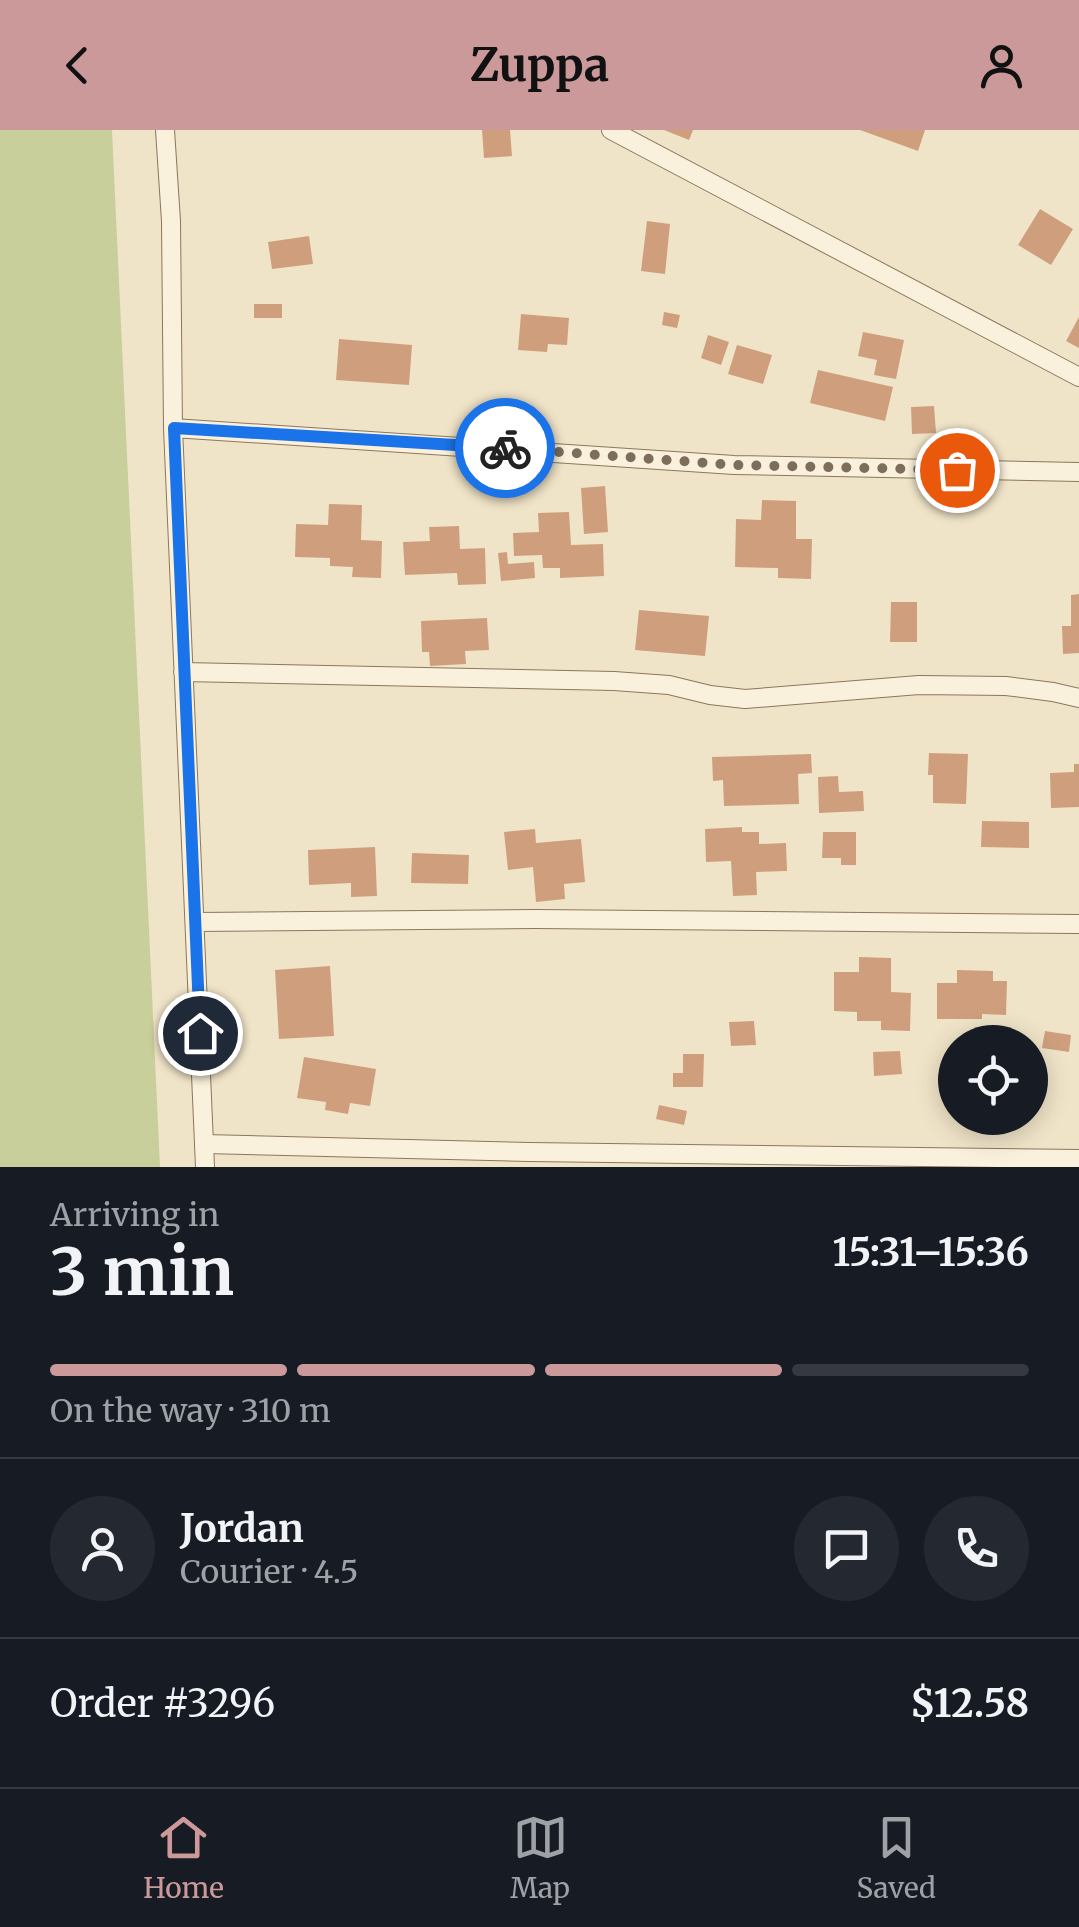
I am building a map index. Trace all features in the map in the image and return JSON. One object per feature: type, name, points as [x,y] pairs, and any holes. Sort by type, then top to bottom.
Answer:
[{"type":"street","points":[[165,130],[205,1167]]},
{"type":"street","points":[[611,130],[1079,377]]},
{"type":"street","points":[[174,428],[734,465],[1079,472]]},
{"type":"street","points":[[183,672],[614,681],[670,685],[745,699],[919,685],[1006,686],[1079,698]]},
{"type":"street","points":[[195,922],[555,919],[1079,924]]},
{"type":"street","points":[[204,1144],[1079,1159]]},
{"type":"green space","points":[[0,130],[112,130],[160,1167],[0,1167]]},
{"type":"building","points":[[482,130],[510,130],[512,156],[484,158]]},
{"type":"building","points":[[664,130],[693,130],[689,140]]},
{"type":"building","points":[[860,130],[925,130],[918,151]]},
{"type":"building","points":[[1040,209],[1073,229],[1051,265],[1018,245]]},
{"type":"building","points":[[647,221],[670,224],[665,274],[641,271]]},
{"type":"building","points":[[309,236],[313,264],[272,269],[268,242]]},
{"type":"building","points":[[254,304],[282,304],[282,318],[254,318]]},
{"type":"building","points":[[664,312],[680,315],[677,328],[662,325]]},
{"type":"building","points":[[521,314],[569,318],[567,345],[548,344],[547,352],[518,350]]},
{"type":"building","points":[[1079,317],[1079,348],[1066,341]]},
{"type":"building","points":[[863,332],[904,340],[896,379],[874,375],[877,360],[858,356]]},
{"type":"building","points":[[708,335],[729,342],[721,365],[701,358]]},
{"type":"building","points":[[339,339],[412,345],[409,385],[336,380]]},
{"type":"building","points":[[737,345],[772,355],[763,384],[728,374]]},
{"type":"building","points":[[818,370],[893,387],[885,421],[810,403]]},
{"type":"building","points":[[934,406],[936,433],[912,434],[911,407]]},
{"type":"building","points":[[605,486],[608,532],[584,534],[581,488]]},
{"type":"building","points":[[762,500],[796,501],[796,539],[812,539],[811,579],[778,578],[778,568],[735,567],[736,519],[761,520]]},
{"type":"building","points":[[329,504],[362,505],[361,540],[382,541],[381,578],[352,577],[353,567],[330,566],[330,558],[295,557],[296,524],[328,525]]},
{"type":"building","points":[[569,512],[571,545],[603,544],[604,576],[560,578],[560,568],[543,568],[542,555],[514,556],[513,533],[539,532],[538,513]]},
{"type":"building","points":[[459,526],[460,549],[485,548],[486,584],[458,585],[457,573],[405,575],[403,542],[430,541],[429,527]]},
{"type":"building","points":[[507,552],[508,564],[534,562],[535,578],[501,581],[498,553]]},
{"type":"building","points":[[1079,594],[1079,653],[1063,654],[1062,626],[1071,626],[1071,595]]},
{"type":"building","points":[[891,602],[917,602],[917,642],[890,642]]},
{"type":"building","points":[[639,610],[709,616],[705,656],[635,650]]},
{"type":"building","points":[[487,618],[489,650],[465,651],[466,664],[430,666],[429,652],[422,652],[421,621]]},
{"type":"building","points":[[929,753],[968,754],[966,804],[933,803]]},
{"type":"building","points":[[811,754],[812,773],[798,774],[799,804],[724,806],[723,780],[713,781],[712,757]]},
{"type":"building","points":[[1074,764],[1079,764],[1079,807],[1051,808],[1050,773],[1074,772]]},
{"type":"building","points":[[838,776],[839,792],[863,791],[864,811],[819,813],[818,777]]},
{"type":"building","points":[[982,821],[1029,822],[1029,848],[981,847]]},
{"type":"building","points":[[742,827],[742,832],[759,832],[759,844],[786,843],[787,871],[756,872],[757,895],[733,896],[731,861],[706,862],[705,829]]},
{"type":"building","points":[[535,829],[536,843],[581,839],[585,882],[564,884],[565,899],[536,902],[533,867],[508,870],[504,832]]},
{"type":"building","points":[[823,832],[856,832],[856,865],[841,865],[841,858],[822,858]]},
{"type":"building","points":[[375,847],[377,896],[351,897],[351,883],[309,885],[308,850]]},
{"type":"building","points":[[412,853],[469,855],[468,884],[411,883]]},
{"type":"building","points":[[859,957],[891,958],[891,992],[911,993],[910,1031],[881,1030],[881,1021],[857,1021],[857,1012],[834,1011],[834,972],[859,972]]},
{"type":"building","points":[[330,966],[334,1036],[279,1039],[275,970]]},
{"type":"building","points":[[957,970],[993,971],[993,981],[1007,981],[1006,1015],[937,1019],[937,983],[957,983]]},
{"type":"building","points":[[754,1021],[756,1045],[731,1046],[729,1022]]},
{"type":"building","points":[[1048,1031],[1071,1035],[1069,1052],[1048,1049]]},
{"type":"building","points":[[900,1051],[902,1074],[874,1076],[873,1052]]},
{"type":"building","points":[[683,1054],[704,1054],[703,1087],[673,1087],[673,1073],[683,1073]]},
{"type":"building","points":[[304,1057],[376,1069],[370,1106],[350,1103],[348,1114],[325,1110],[326,1102],[297,1098]]},
{"type":"building","points":[[659,1105],[687,1111],[684,1125],[656,1119]]},
{"type":"way so far","points":[[505,448],[734,465],[957,470]]},
{"type":"route","points":[[200,1033],[174,428],[505,448]]}]
